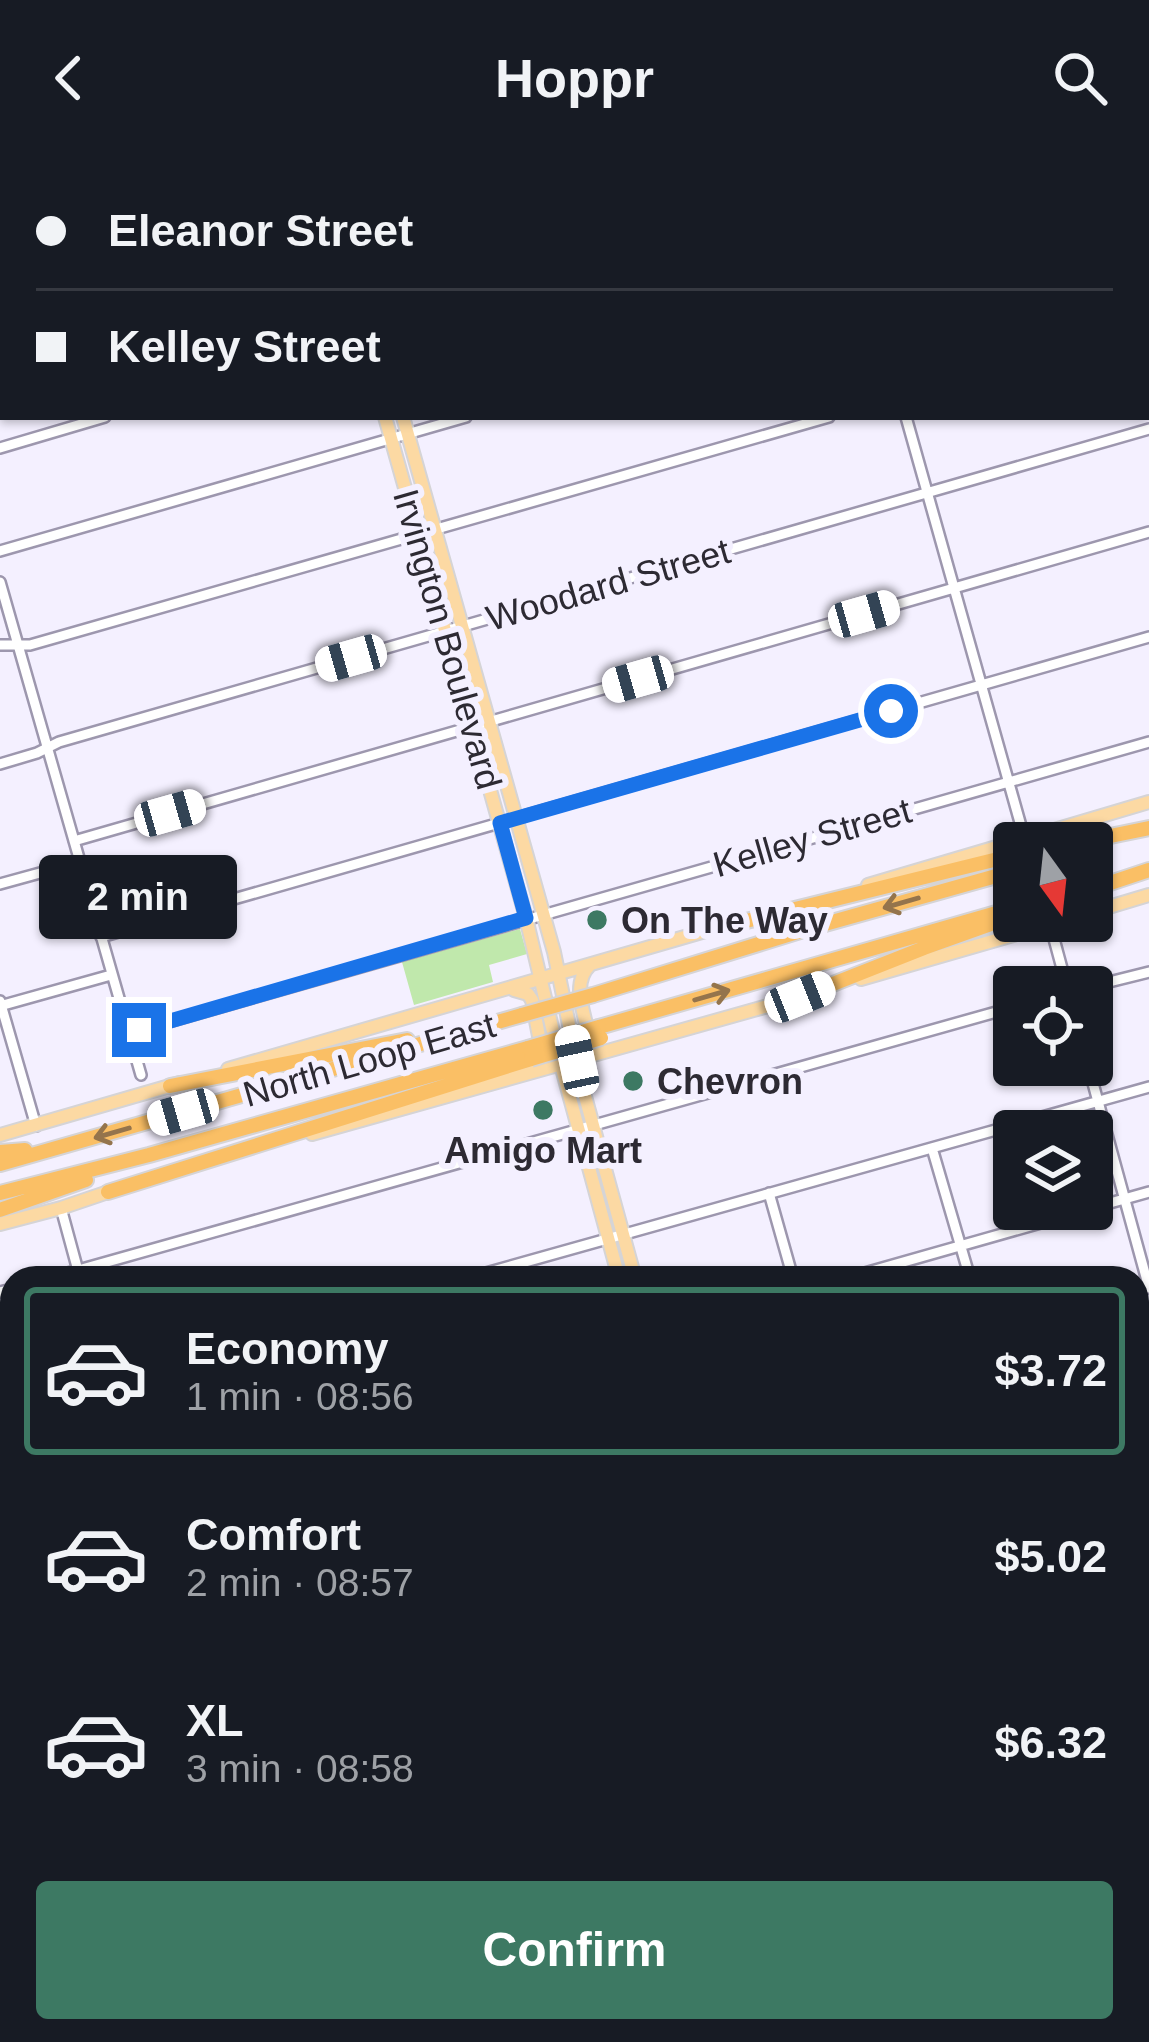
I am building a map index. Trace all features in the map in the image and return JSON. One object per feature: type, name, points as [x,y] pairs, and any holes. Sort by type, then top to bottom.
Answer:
[{"type":"highway","points":[[1113,836],[1149,830]]},
{"type":"highway","points":[[1113,841],[1149,830]]},
{"type":"highway","points":[[726,926],[993,860]]},
{"type":"highway","points":[[1113,880],[1149,869]]},
{"type":"highway","name":"North Loop East","points":[[0,1164],[993,877]]},
{"type":"highway","name":"North Loop East","points":[[0,1193],[530,1053],[602,1039],[629,1018],[993,918]]},
{"type":"highway","points":[[800,997],[993,920]]},
{"type":"highway","points":[[170,1086],[501,1022]]},
{"type":"highway","points":[[108,1192],[530,1053]]},
{"type":"highway","points":[[0,1152],[60,1147]]},
{"type":"highway","points":[[0,1210],[149,1155]]},
{"type":"main road","name":"Irvington Boulevard","points":[[386,420],[526,918],[616,1266]]},
{"type":"main road","name":"Irvington Boulevard","points":[[404,420],[543,914],[632,1266]]},
{"type":"main road","points":[[0,1135],[1149,802]]},
{"type":"main road","points":[[1113,906],[1149,895]]},
{"type":"main road","points":[[591,964],[579,986],[592,1045],[800,997],[993,941]]},
{"type":"main road","points":[[507,989],[522,991],[532,1000],[542,1060],[524,1075]]},
{"type":"main road","points":[[0,1224],[577,1061],[602,1039]]},
{"type":"street","points":[[0,448],[95,420]]},
{"type":"street","points":[[0,551],[456,420]]},
{"type":"street","points":[[0,645],[30,645],[819,420]]},
{"type":"street","points":[[907,420],[1020,822]]},
{"type":"street","name":"Woodard Street","points":[[0,764],[1149,430]]},
{"type":"street","points":[[74,841],[1149,532]]},
{"type":"street","points":[[0,582],[141,1075]]},
{"type":"street","points":[[100,937],[1149,637]]},
{"type":"street","name":"Kelley Street","points":[[130,1033],[1149,742]]},
{"type":"street","points":[[0,884],[80,862]]},
{"type":"street","points":[[1113,981],[1149,972]]},
{"type":"street","points":[[36,1126],[0,1004],[111,975]]},
{"type":"street","points":[[106,1266],[993,1013]]},
{"type":"street","points":[[1093,1086],[1143,1266]]},
{"type":"street","points":[[510,1266],[1149,1087]]},
{"type":"street","points":[[932,1148],[967,1266]]},
{"type":"street","points":[[1113,1202],[1149,1192]]},
{"type":"street","points":[[770,1193],[791,1266]]},
{"type":"street","points":[[62,1208],[76,1266]]},
{"type":"street","points":[[889,1266],[1016,1230]]},
{"type":"green space","points":[[520,929],[527,954],[489,965],[493,982],[414,1005],[402,962]]},
{"type":"place","name":"On The Way","points":[[597,920]]},
{"type":"place","name":"Chevron","points":[[633,1081]]},
{"type":"place","name":"Amigo Mart","points":[[543,1110]]},
{"type":"route","points":[[139,1030],[526,918],[500,823],[891,711]]}]
